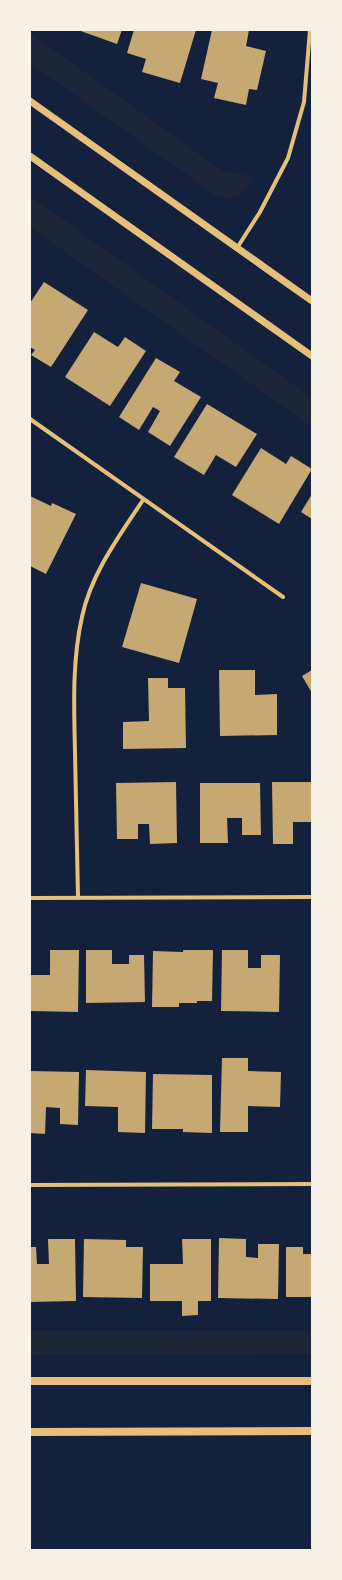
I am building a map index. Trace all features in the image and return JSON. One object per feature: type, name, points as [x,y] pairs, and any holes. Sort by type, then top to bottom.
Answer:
[{"type":"main road","points":[[30,1380],[312,1381]]},
{"type":"main road","points":[[30,1432],[312,1431]]},
{"type":"street","points":[[237,248],[260,212],[288,158],[304,102],[310,30]]},
{"type":"street","points":[[30,101],[312,301]]},
{"type":"street","points":[[30,156],[312,356]]},
{"type":"street","points":[[30,419],[143,500],[283,597]]},
{"type":"street","points":[[78,898],[74,689],[82,616],[90,590],[110,550],[143,500]]},
{"type":"street","points":[[30,898],[312,898]]},
{"type":"street","points":[[30,1185],[312,1184]]},
{"type":"shaded area","points":[[30,33],[221,170],[253,177],[245,189],[238,196],[229,198],[215,195],[30,63]]},
{"type":"shaded area","points":[[30,196],[312,398],[312,427],[30,227]]},
{"type":"shaded area","points":[[30,1331],[312,1331],[312,1354],[30,1355]]},
{"type":"building","points":[[78,30],[122,30],[117,44]]},
{"type":"building","points":[[134,30],[196,30],[180,83],[142,72],[146,59],[127,53]]},
{"type":"building","points":[[212,30],[249,30],[246,46],[266,51],[257,90],[249,89],[246,105],[214,98],[218,83],[201,79]]},
{"type":"building","points":[[44,282],[88,310],[51,367],[31,355],[35,350],[30,347],[30,303]]},
{"type":"building","points":[[94,332],[118,347],[125,337],[146,351],[110,406],[65,377]]},
{"type":"building","points":[[156,358],[180,372],[174,381],[201,397],[170,446],[148,432],[160,411],[153,407],[139,430],[119,417]]},
{"type":"building","points":[[207,404],[257,434],[236,467],[216,455],[204,475],[174,457]]},
{"type":"building","points":[[261,448],[286,464],[291,456],[312,469],[279,524],[232,495]]},
{"type":"building","points":[[312,494],[312,519],[301,512]]},
{"type":"building","points":[[30,496],[51,506],[52,503],[76,514],[46,574],[30,566]]},
{"type":"building","points":[[141,583],[197,599],[179,663],[122,647]]},
{"type":"building","points":[[219,670],[255,670],[255,695],[277,694],[277,735],[220,736]]},
{"type":"building","points":[[312,670],[312,693],[302,676]]},
{"type":"building","points":[[148,678],[168,678],[168,688],[185,688],[186,748],[123,749],[123,722],[149,721]]},
{"type":"building","points":[[176,782],[177,843],[150,844],[149,824],[138,824],[138,839],[117,839],[116,783]]},
{"type":"building","points":[[272,782],[312,782],[312,822],[293,822],[293,844],[273,844]]},
{"type":"building","points":[[200,783],[260,783],[261,835],[242,835],[242,818],[227,818],[228,843],[200,843]]},
{"type":"building","points":[[50,950],[79,950],[78,1012],[30,1011],[30,975],[50,975]]},
{"type":"building","points":[[86,950],[112,950],[112,964],[129,964],[129,955],[144,955],[145,1002],[86,1003]]},
{"type":"building","points":[[183,950],[213,950],[212,1001],[179,1003],[179,1007],[152,1007],[153,951],[183,952]]},
{"type":"building","points":[[222,950],[248,950],[248,968],[261,968],[261,955],[280,955],[279,1012],[221,1011]]},
{"type":"building","points":[[222,1058],[248,1058],[248,1071],[281,1072],[280,1107],[248,1106],[248,1132],[220,1132]]},
{"type":"building","points":[[86,1070],[146,1072],[145,1133],[118,1132],[118,1107],[85,1106]]},
{"type":"building","points":[[30,1071],[79,1072],[78,1125],[60,1124],[60,1108],[46,1107],[45,1134],[30,1133]]},
{"type":"building","points":[[153,1074],[212,1075],[212,1133],[183,1132],[183,1129],[152,1129]]},
{"type":"building","points":[[219,1238],[246,1239],[246,1257],[258,1258],[258,1244],[279,1244],[278,1299],[218,1298]]},
{"type":"building","points":[[48,1239],[75,1239],[76,1301],[30,1302],[30,1247],[36,1247],[37,1264],[49,1264]]},
{"type":"building","points":[[84,1239],[126,1240],[126,1247],[143,1247],[142,1298],[83,1297]]},
{"type":"building","points":[[182,1239],[211,1239],[211,1301],[198,1301],[198,1315],[182,1316],[182,1301],[150,1301],[150,1264],[183,1264]]},
{"type":"building","points":[[286,1247],[303,1247],[303,1254],[312,1254],[312,1297],[286,1297]]}]
